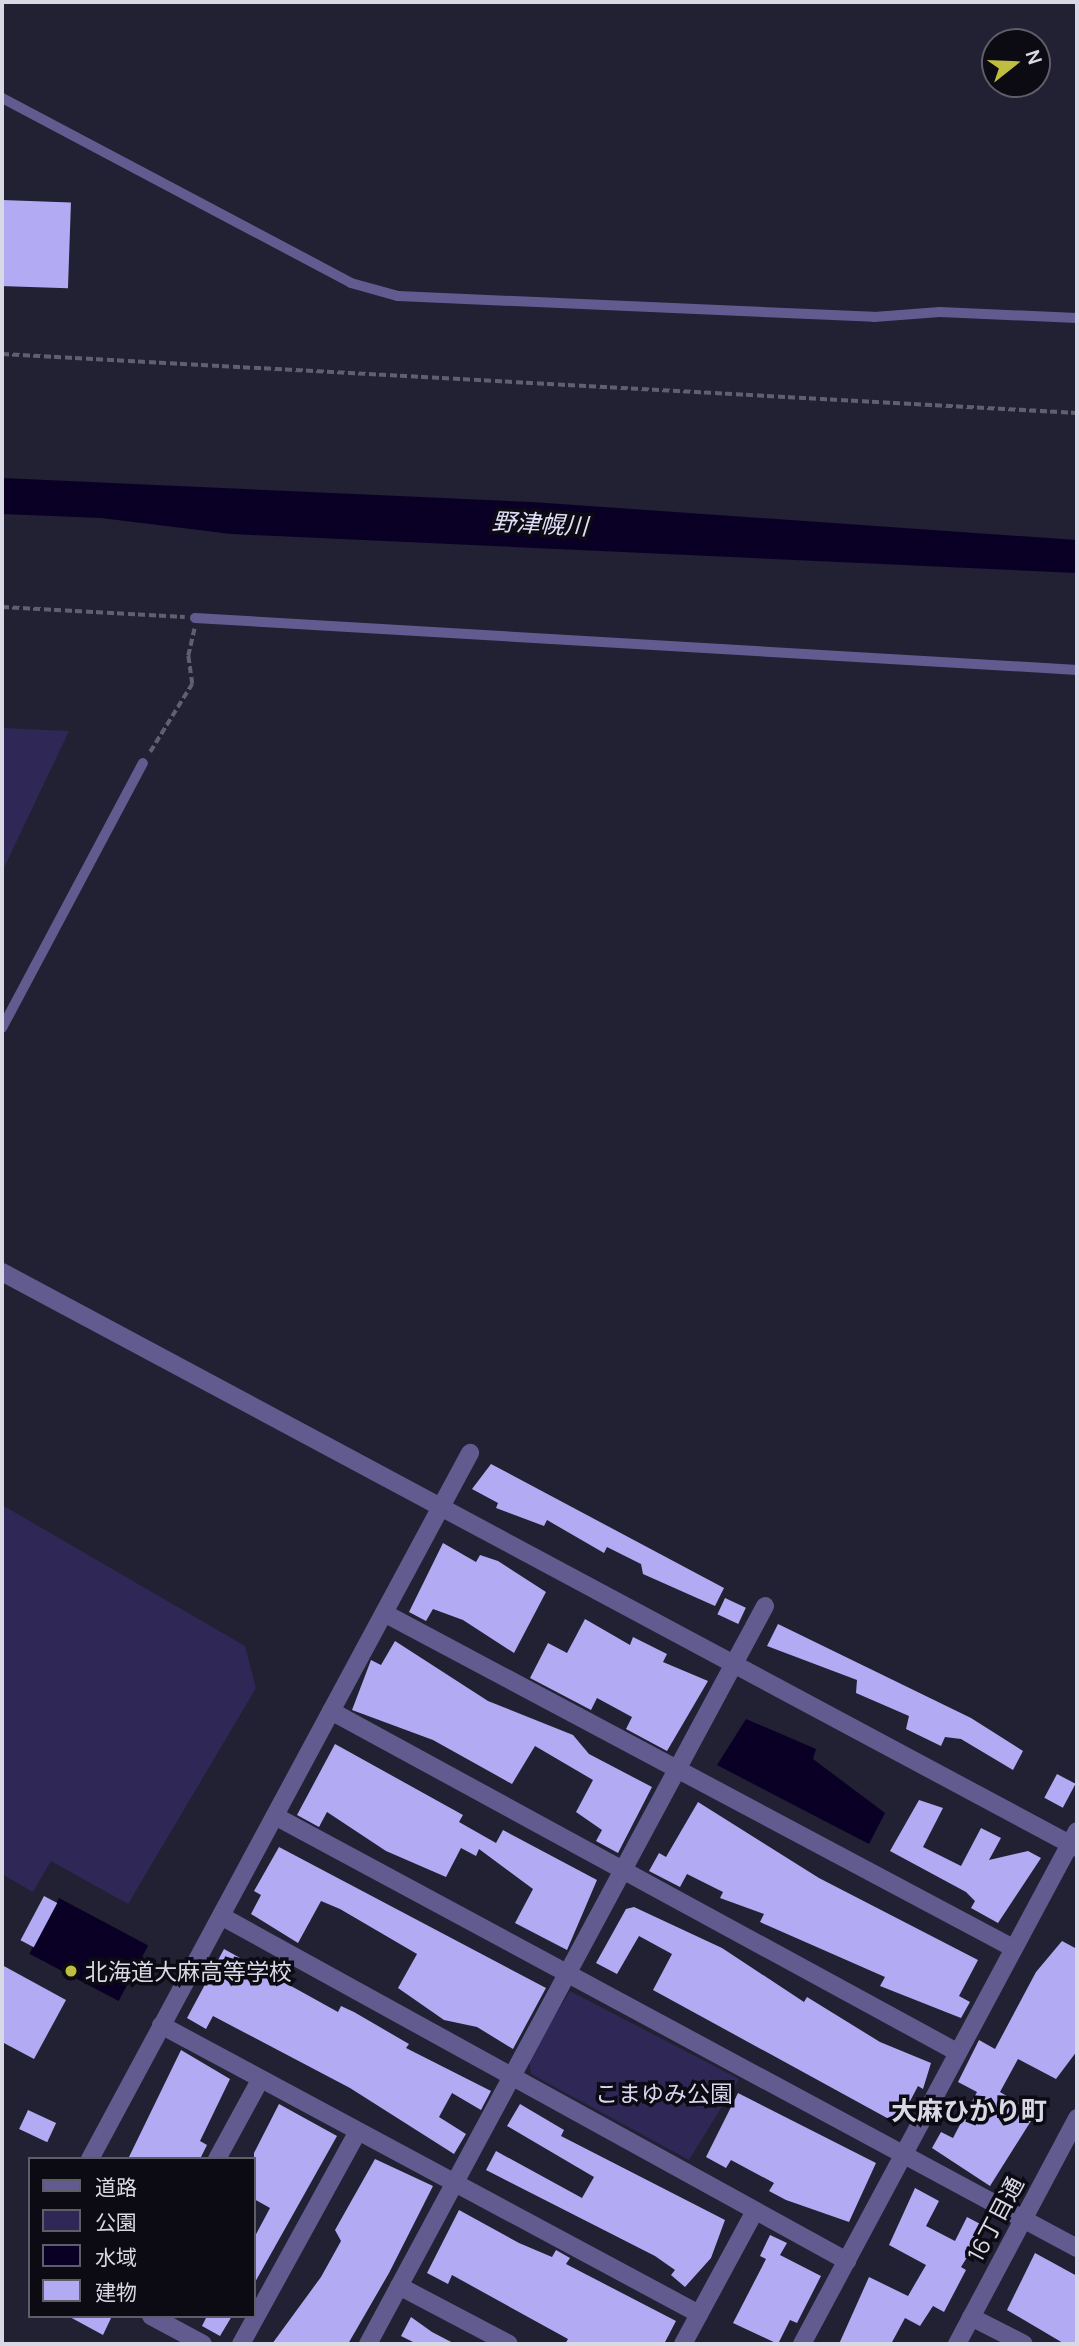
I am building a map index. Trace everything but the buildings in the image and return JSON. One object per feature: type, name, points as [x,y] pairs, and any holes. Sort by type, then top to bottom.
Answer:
[{"type":"street","points":[[2,1272],[734,1664],[1075,1841],[1013,1948],[901,2154],[848,2261],[802,2344]]},
{"type":"street","points":[[91,2157],[470,1453]]},
{"type":"street","points":[[368,2344],[765,1606]]},
{"type":"street","points":[[384,1612],[1013,1948]]},
{"type":"street","points":[[331,1711],[621,1872],[957,2052]]},
{"type":"street","points":[[275,1816],[1077,2248]]},
{"type":"street","points":[[221,1916],[848,2261]]},
{"type":"street","points":[[161,2025],[357,2133],[699,2314]]},
{"type":"street","points":[[218,2157],[260,2080]]},
{"type":"street","name":"16丁目通","points":[[957,2344],[1077,2118]]},
{"type":"street","points":[[256,2317],[357,2133]]},
{"type":"street","points":[[683,2344],[755,2211]]},
{"type":"street","points":[[399,2286],[509,2344]]},
{"type":"street","points":[[971,2317],[1024,2344]]},
{"type":"street","points":[[155,2318],[203,2344]]},
{"type":"street","points":[[241,2344],[255,2318]]},
{"type":"lane","points":[[2,98],[351,283],[398,296],[874,317],[940,312],[1077,318]]},
{"type":"lane","points":[[195,618],[1077,670]]},
{"type":"lane","points":[[2,1028],[143,763]]},
{"type":"path","points":[[2,354],[1077,413]]},
{"type":"path","points":[[2,607],[195,618],[188,656],[192,684],[143,763]]},
{"type":"green space","points":[[2,728],[69,731],[2,872]]},
{"type":"green space","points":[[2,1505],[245,1646],[256,1688],[128,1904],[51,1861],[33,1892],[2,1874]]},
{"type":"green space","name":"こまゆみ公園","points":[[570,1991],[739,2079],[689,2160],[531,2074],[529,2058]]},
{"type":"water","name":"野津幌川","points":[[2,478],[532,502],[1077,540],[1077,573],[231,534],[101,518],[2,514]]},
{"type":"water","points":[[746,1719],[816,1749],[813,1759],[885,1813],[869,1844],[717,1765]]},
{"type":"water","points":[[59,1898],[148,1945],[119,2001],[29,1954]]},
{"type":"place","name":"北海道大麻高等学校","points":[[71,1971]]},
{"type":"district","name":"大麻ひかり町","points":[[969,2111]]}]
